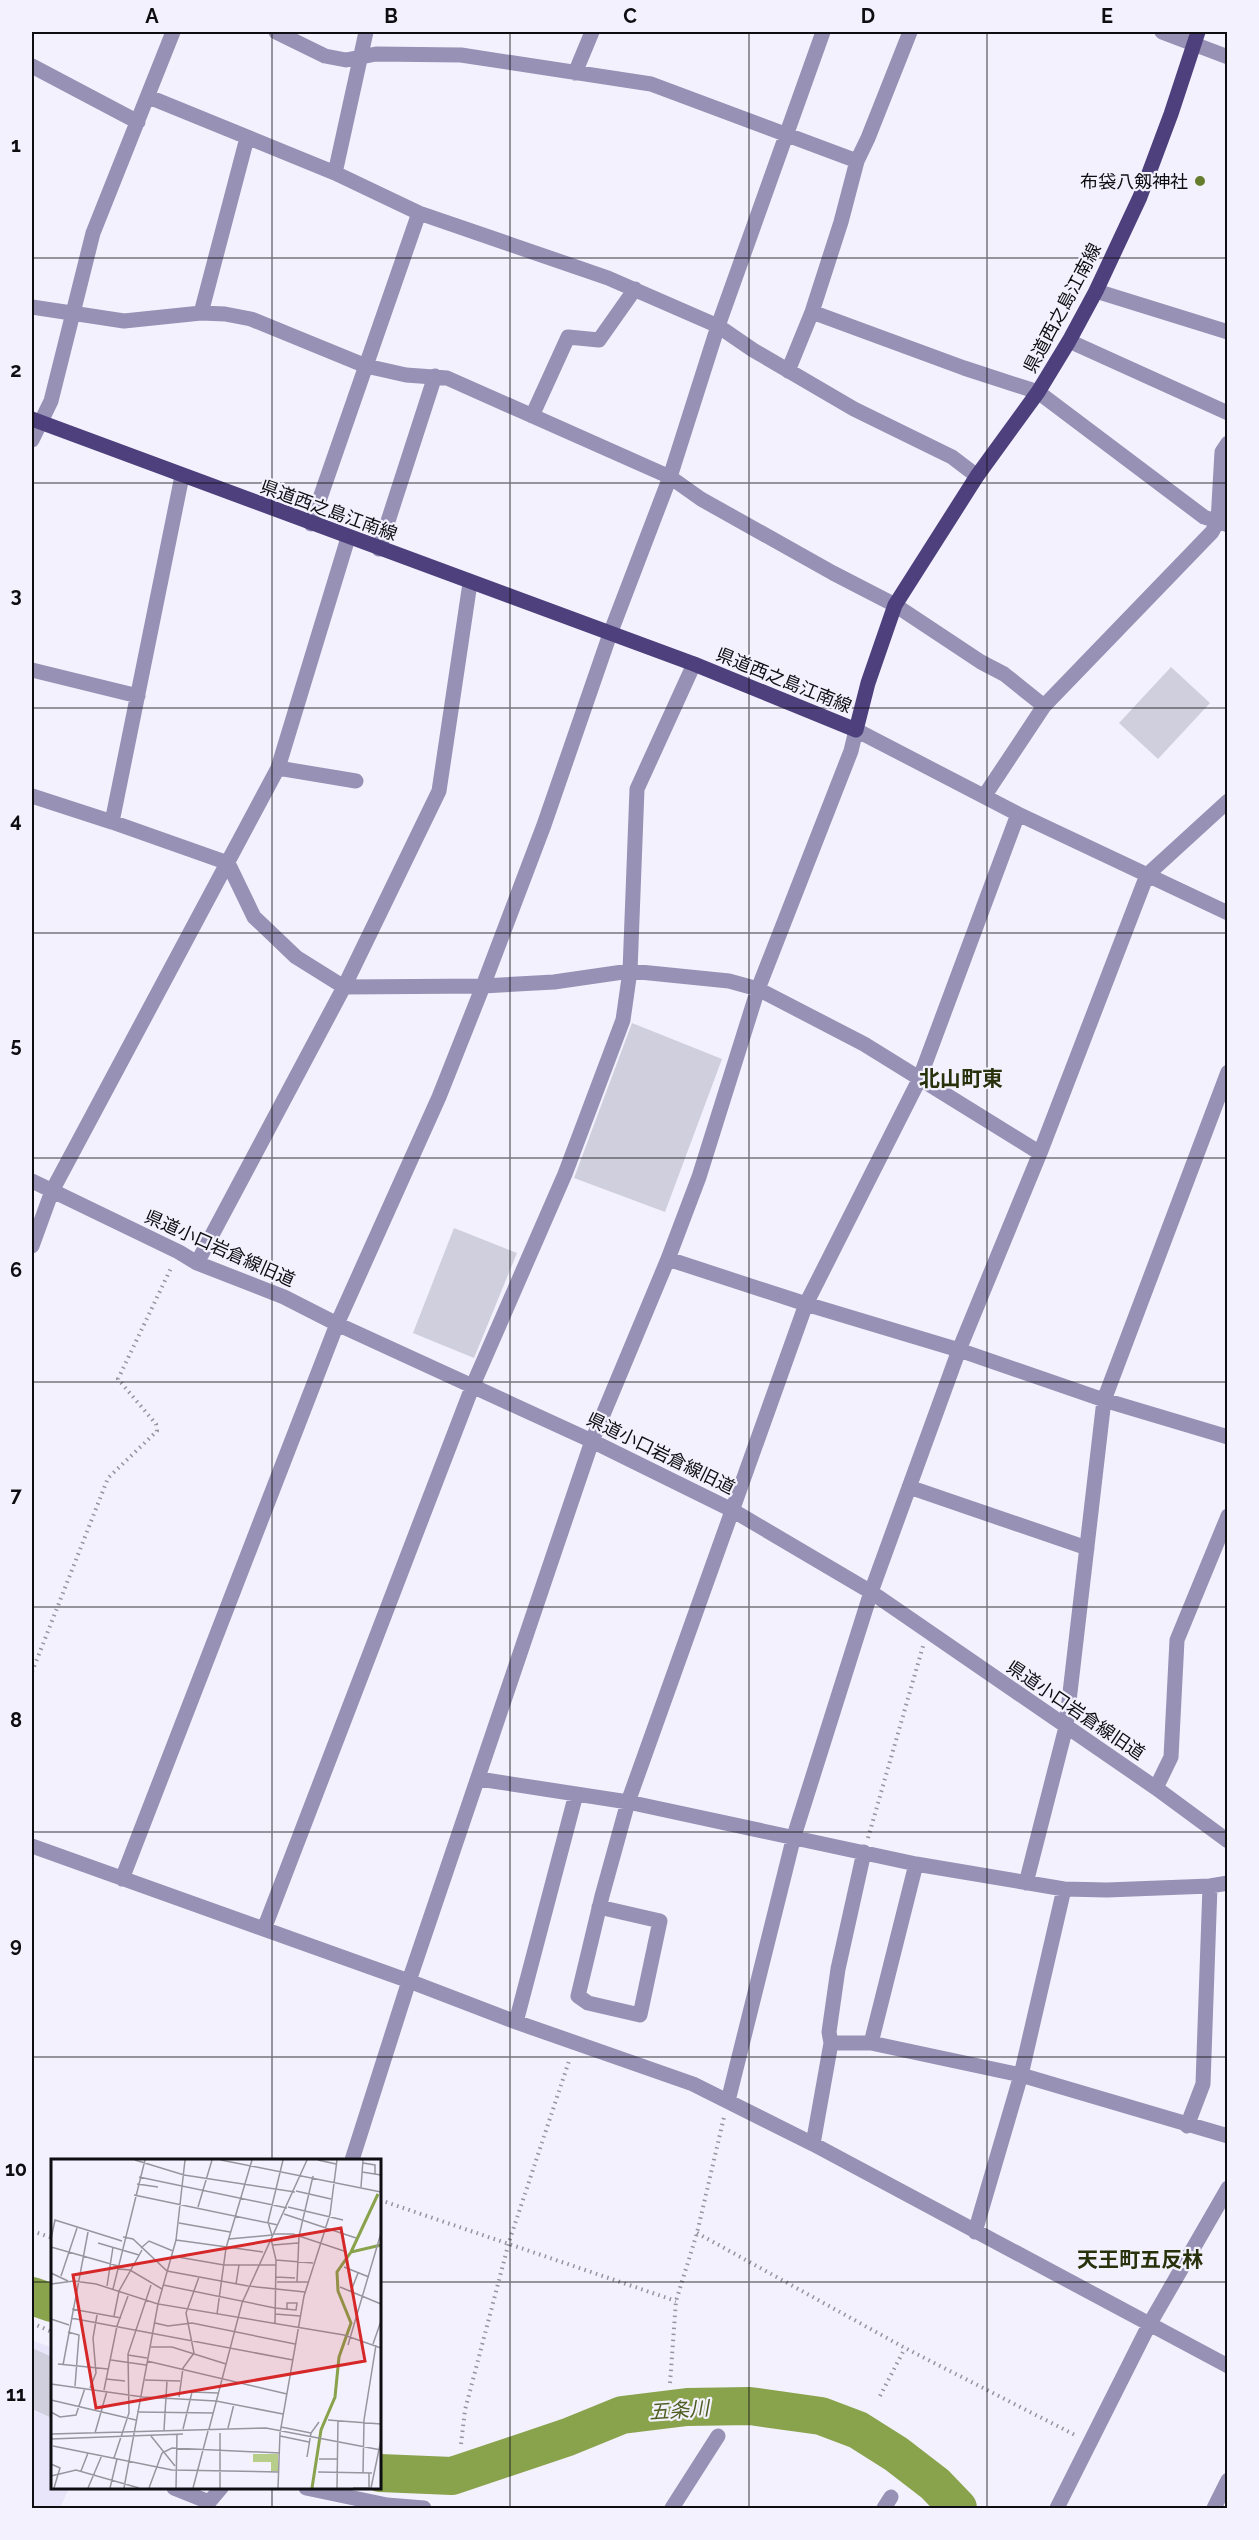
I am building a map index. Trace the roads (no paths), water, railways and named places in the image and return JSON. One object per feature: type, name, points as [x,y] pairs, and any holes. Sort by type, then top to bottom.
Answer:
[{"type":"main road","name":"県道西之島江南線","points":[[36,421],[694,664],[856,730],[868,683],[895,604],[977,476],[1038,392],[1070,341],[1096,291],[1140,197],[1196,38]]},
{"type":"street","points":[[32,440],[36,421],[51,401],[93,233],[173,32]]},
{"type":"street","points":[[276,32],[325,56],[346,60],[376,54],[461,55],[651,84],[856,161]]},
{"type":"street","points":[[335,173],[366,32]]},
{"type":"street","points":[[575,73],[592,32]]},
{"type":"street","points":[[122,1879],[337,1324],[439,1097],[483,986],[544,825],[610,634],[670,477],[718,326],[823,32]]},
{"type":"street","points":[[788,371],[812,312],[841,222],[856,161],[868,138],[910,32]]},
{"type":"street","points":[[1162,32],[1196,38],[1227,57]]},
{"type":"street","points":[[32,66],[138,122]]},
{"type":"street","points":[[148,97],[335,173],[419,213],[608,278],[718,326],[788,371],[864,415],[952,457],[977,476]]},
{"type":"street","points":[[201,313],[247,138]]},
{"type":"street","points":[[311,524],[419,213]]},
{"type":"street","points":[[532,416],[568,337],[599,340],[635,289]]},
{"type":"street","points":[[1096,291],[1227,332]]},
{"type":"street","points":[[32,307],[124,321],[201,313],[225,314],[251,320],[366,366],[406,375],[447,378],[670,477],[701,499],[833,573],[895,604],[981,662],[1004,674],[1044,706]]},
{"type":"street","points":[[812,312],[963,368],[1038,392],[1204,517],[1223,523]]},
{"type":"street","points":[[1070,341],[1227,413]]},
{"type":"street","points":[[379,549],[435,376]]},
{"type":"street","points":[[1223,523],[1222,452],[1227,443]]},
{"type":"street","points":[[112,822],[182,476]]},
{"type":"street","points":[[985,795],[1044,706],[1223,523]]},
{"type":"street","points":[[32,1246],[52,1191],[278,768],[348,538]]},
{"type":"street","points":[[197,1263],[344,987],[439,791],[470,583]]},
{"type":"street","points":[[264,1929],[473,1385],[565,1174],[623,1020],[630,971],[637,789],[694,664]]},
{"type":"street","points":[[32,670],[138,696]]},
{"type":"street","points":[[352,2159],[409,1981],[592,1441],[668,1259],[699,1177],[758,989],[851,751],[856,730],[1018,814],[1227,913]]},
{"type":"street","points":[[278,768],[356,781]]},
{"type":"street","points":[[32,796],[228,863],[254,917],[296,957],[344,987],[483,986],[554,982],[630,971],[729,981],[758,989],[864,1044],[1040,1154]]},
{"type":"street","points":[[728,2102],[794,1836],[871,1592],[959,1350],[1040,1154],[1147,875],[1227,801]]},
{"type":"street","points":[[599,1907],[660,1921],[640,2015],[588,2003],[578,1996],[599,1907],[628,1802],[806,1304],[919,1080],[1018,814]]},
{"type":"street","points":[[1026,1883],[1066,1727],[1104,1400],[1227,1072]]},
{"type":"street","name":"県道小口岩倉線旧道","points":[[32,1181],[179,1252],[197,1263],[284,1297],[337,1324],[592,1441],[732,1510],[871,1592],[1156,1788],[1227,1841]]},
{"type":"street","points":[[668,1259],[959,1350],[1104,1400],[1227,1437]]},
{"type":"street","points":[[909,1486],[1086,1548]]},
{"type":"street","points":[[1156,1788],[1170,1757],[1177,1640],[1227,1516]]},
{"type":"street","points":[[479,1779],[628,1802],[916,1864],[1064,1889],[1107,1890],[1210,1886],[1227,1883]]},
{"type":"street","points":[[516,2022],[576,1794]]},
{"type":"street","points":[[32,1846],[693,2084],[813,2144],[1227,2366]]},
{"type":"street","points":[[813,2144],[831,2043],[829,2031],[838,1969],[864,1852]]},
{"type":"street","points":[[871,2043],[916,1864]]},
{"type":"street","points":[[1187,2126],[1203,2084],[1210,1886]]},
{"type":"street","points":[[975,2232],[1021,2075],[1064,1889]]},
{"type":"street","points":[[831,2043],[871,2043],[1021,2075],[1227,2136]]},
{"type":"street","points":[[1057,2508],[1149,2325],[1227,2188]]},
{"type":"street","points":[[672,2508],[718,2436]]},
{"type":"street","points":[[1214,2508],[1227,2480]]},
{"type":"street","points":[[178,2489],[207,2505],[219,2489]]},
{"type":"street","points":[[311,2489],[340,2502],[424,2508]]},
{"type":"waterway","name":"五条川","points":[[32,2296],[51,2303]]},
{"type":"waterway","name":"五条川","points":[[381,2473],[452,2476],[568,2437],[622,2415],[687,2407],[750,2406],[821,2416],[858,2430],[896,2454],[935,2484],[958,2508]]},
{"type":"place","name":"布袋八剱神社","points":[[1200,181]]},
{"type":"district","name":"北山町東","points":[[961,1078]]},
{"type":"district","name":"天王町五反林","points":[[1140,2259]]}]
